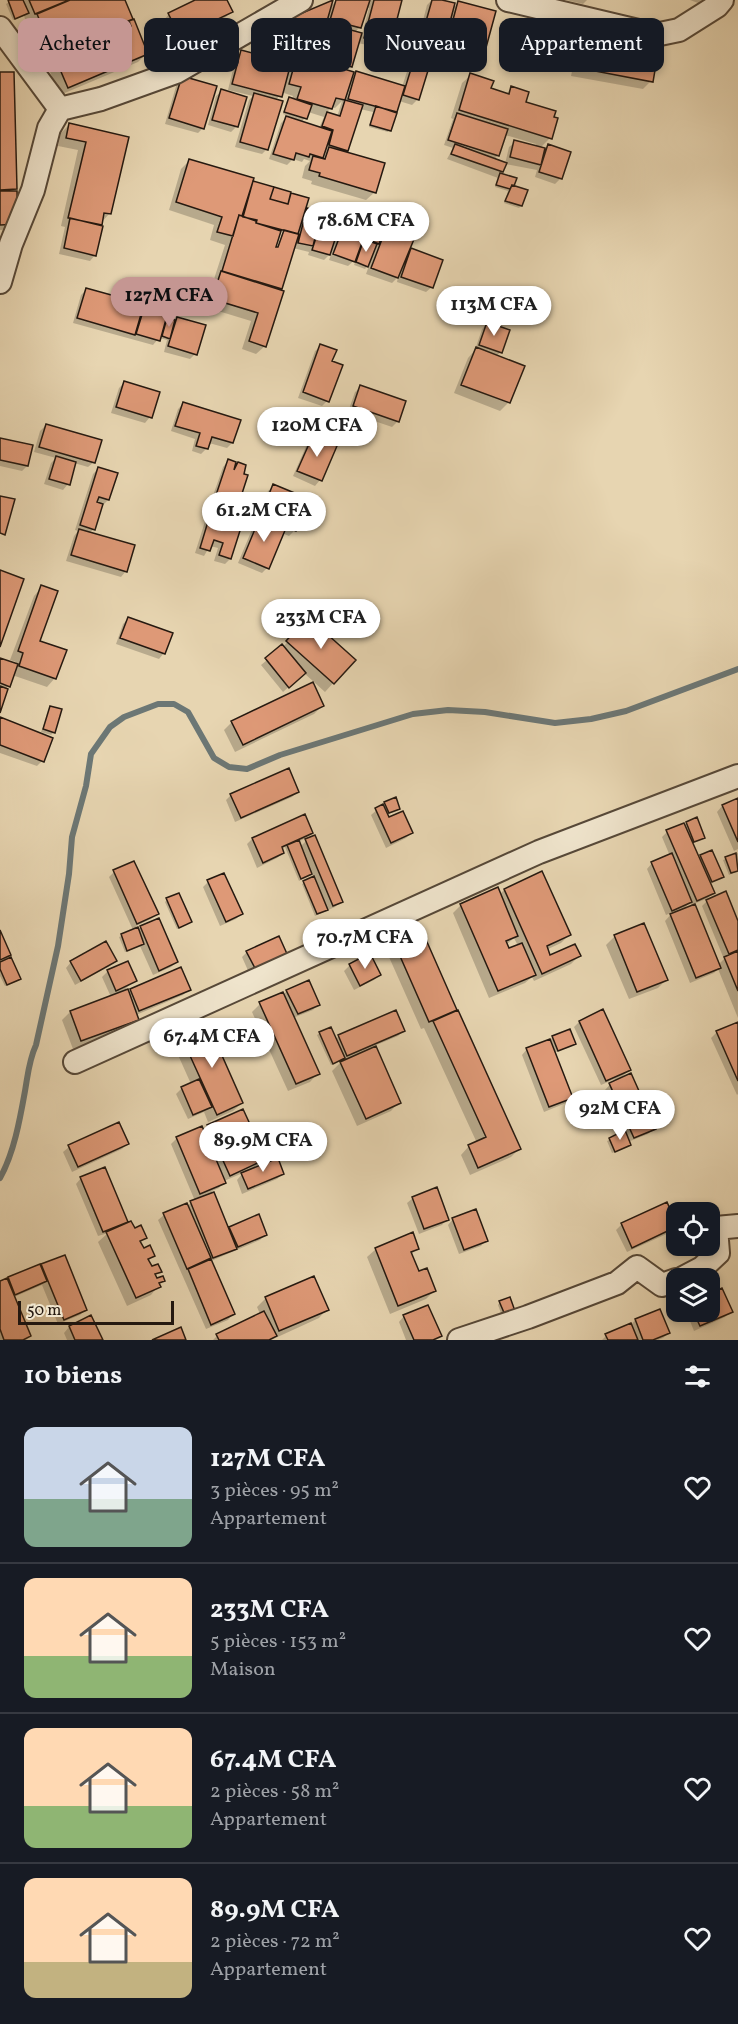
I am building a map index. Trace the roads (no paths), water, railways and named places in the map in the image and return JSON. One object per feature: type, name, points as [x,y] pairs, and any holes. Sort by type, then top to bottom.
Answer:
[{"type":"street","points":[[0,282],[11,244],[33,190],[49,128],[60,109],[101,99],[176,72],[301,0]]},
{"type":"street","points":[[508,0],[655,35],[679,30],[717,6],[722,0]]},
{"type":"street","points":[[0,28],[60,109]]},
{"type":"street","points":[[75,1062],[539,852],[738,776]]},
{"type":"street","points":[[702,1268],[718,1252],[716,1227],[738,1226]]},
{"type":"street","points":[[459,1340],[528,1317],[616,1283],[637,1267],[662,1285],[666,1284]]},
{"type":"waterway","points":[[0,1178],[16,1136],[30,1062],[36,1045],[58,946],[72,837],[86,786],[91,754],[110,727],[124,717],[158,704],[174,704],[188,712],[214,758],[229,767],[247,769],[280,755],[413,714],[448,710],[485,712],[555,723],[591,719],[626,711],[738,669]]}]
